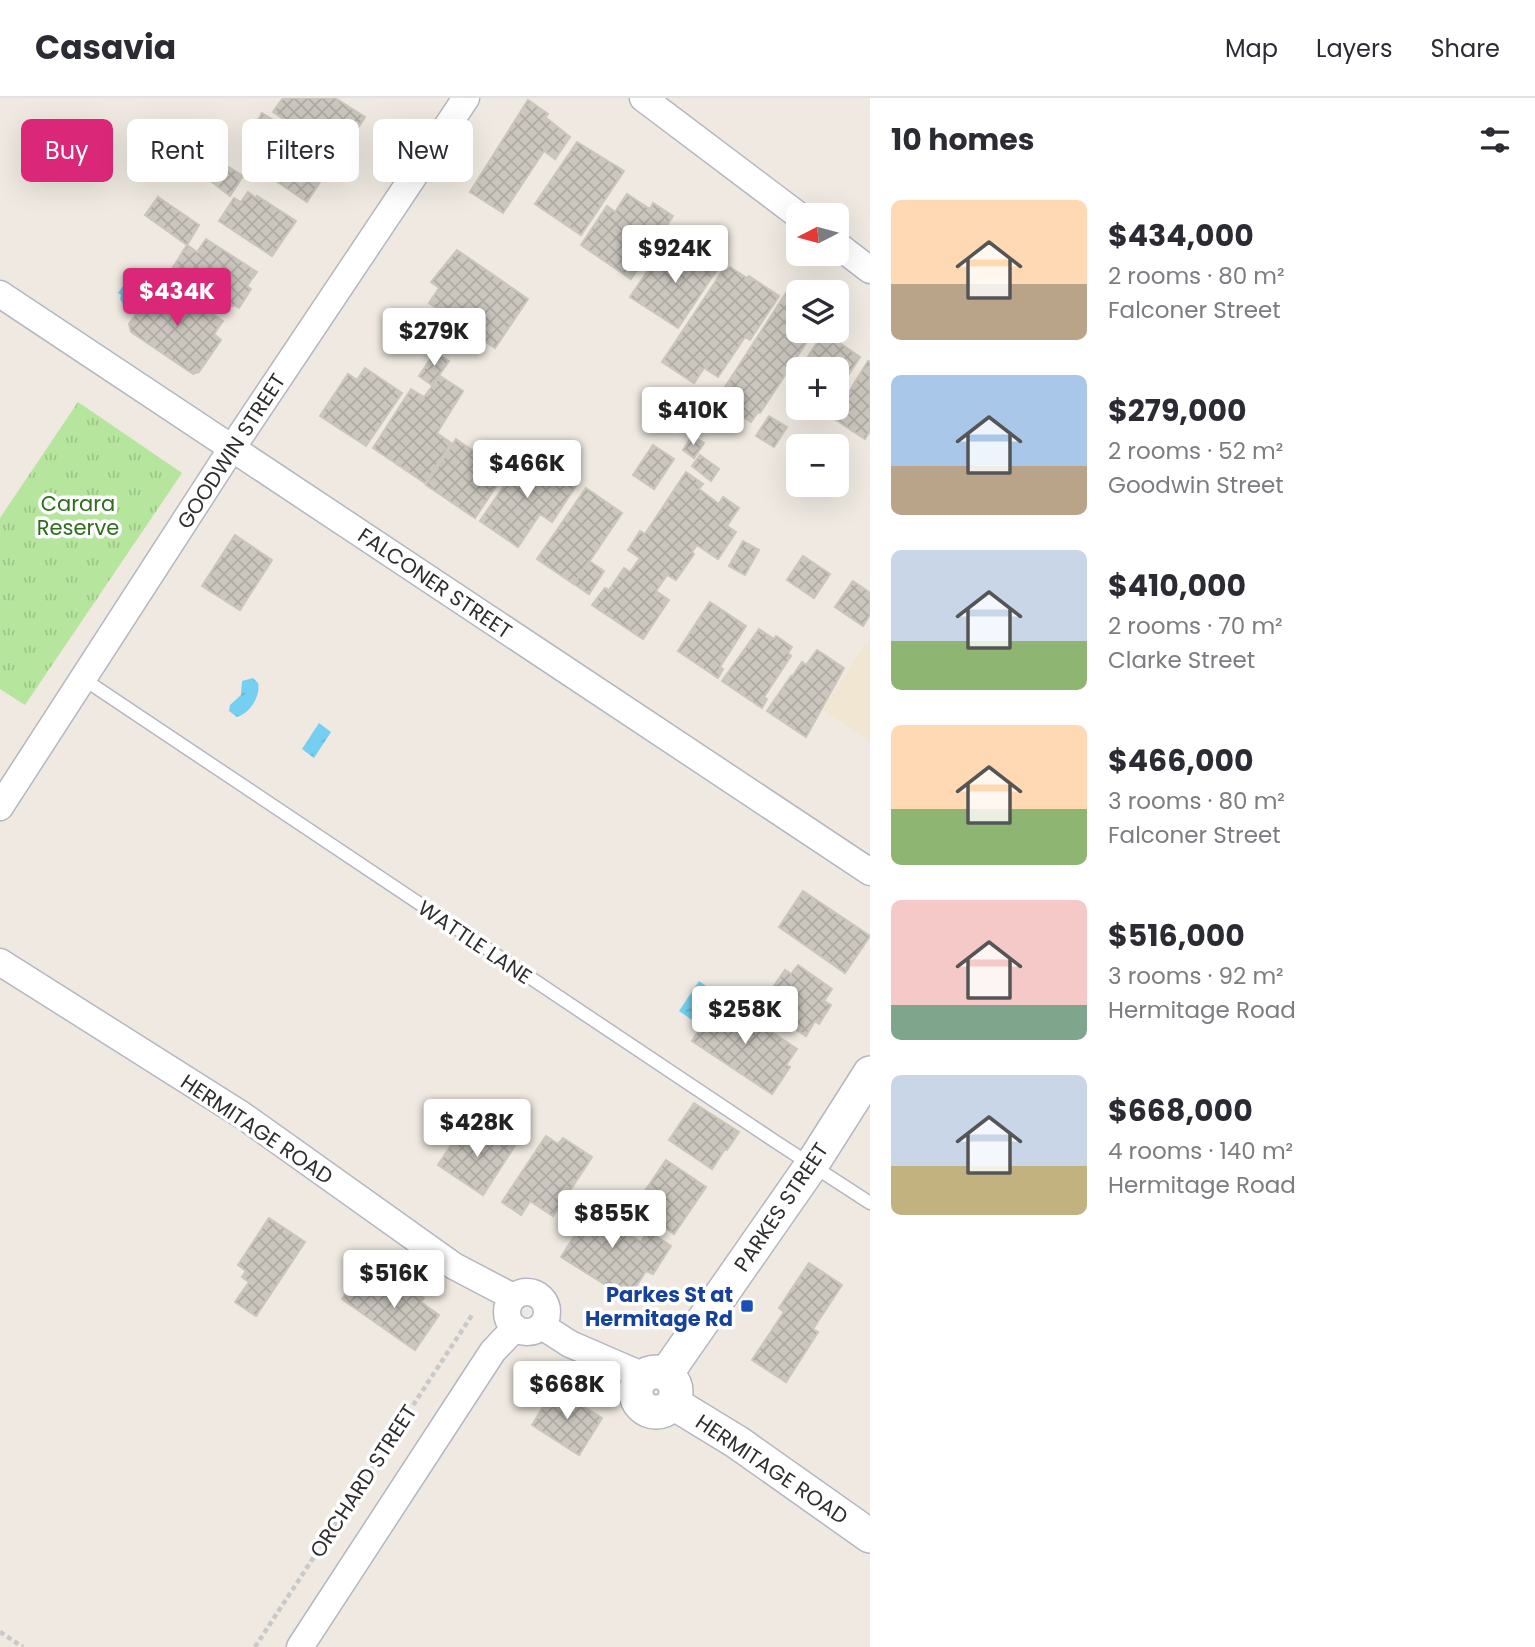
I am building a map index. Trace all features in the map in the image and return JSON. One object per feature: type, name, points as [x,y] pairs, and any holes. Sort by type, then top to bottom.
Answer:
[{"type":"street","name":"GOODWIN STREET","points":[[0,807],[232,448],[466,98]]},
{"type":"street","points":[[643,98],[786,206]]},
{"type":"street","points":[[849,254],[870,270]]},
{"type":"street","name":"FALCONER STREET","points":[[0,294],[870,872]]},
{"type":"street","name":"HERMITAGE ROAD","points":[[0,962],[242,1115],[454,1266],[513,1297]]},
{"type":"street","name":"PARKES STREET","points":[[661,1384],[811,1166],[870,1073]]},
{"type":"street","points":[[525,1292],[543,1300],[547,1314],[542,1325],[531,1332],[515,1328],[507,1313],[513,1297],[525,1292]]},
{"type":"street","name":"HERMITAGE ROAD","points":[[542,1325],[570,1344],[661,1384],[737,1442],[870,1535]]},
{"type":"street","name":"ORCHARD STREET","points":[[300,1647],[493,1351],[515,1328]]},
{"type":"lane","name":"WATTLE LANE","points":[[82,678],[870,1203]]},
{"type":"path","name":"ORCHARD STREET","points":[[255,1647],[472,1315]]},
{"type":"path","points":[[0,1632],[23,1647]]},
{"type":"shaded area","points":[[870,637],[870,741],[823,710]]},
{"type":"green space","name":"Carara Reserve","points":[[78,402],[182,473],[25,705],[0,689],[0,518]]},
{"type":"water","points":[[135,270],[151,281],[135,305],[123,304],[118,293]]},
{"type":"water","points":[[253,678],[258,683],[256,698],[246,712],[237,717],[229,711],[230,705],[241,695],[242,681]]},
{"type":"water","points":[[319,723],[331,732],[314,758],[302,749]]},
{"type":"water","points":[[699,981],[712,990],[692,1020],[679,1011]]},
{"type":"building","points":[[283,98],[335,98],[365,117],[359,126],[359,119],[284,119],[273,112]]},
{"type":"building","points":[[528,100],[548,114],[545,117],[570,137],[555,159],[544,151],[503,213],[470,192]]},
{"type":"building","points":[[262,113],[272,119],[258,119]]},
{"type":"building","points":[[577,142],[624,171],[581,235],[535,204]]},
{"type":"building","points":[[228,167],[242,175],[230,196],[212,182],[228,182]]},
{"type":"building","points":[[278,182],[320,182],[307,202]]},
{"type":"building","points":[[248,192],[296,221],[272,256],[219,221],[234,198],[241,202]]},
{"type":"building","points":[[627,194],[650,209],[653,203],[673,216],[631,279],[581,245],[607,206],[615,212]]},
{"type":"building","points":[[158,197],[199,225],[187,245],[145,215]]},
{"type":"building","points":[[206,239],[257,272],[247,286],[251,289],[239,308],[202,286],[196,296],[167,277],[187,245],[197,252]]},
{"type":"building","points":[[664,247],[694,267],[707,248],[724,259],[678,328],[630,297]]},
{"type":"building","points":[[457,250],[528,299],[495,348],[429,303],[439,288],[431,282]]},
{"type":"building","points":[[730,267],[779,296],[750,340],[745,337],[718,377],[704,368],[694,383],[662,362],[724,269],[727,271]]},
{"type":"building","points":[[165,282],[223,321],[214,334],[221,340],[199,372],[193,374],[131,332],[129,324],[159,283]]},
{"type":"building","points":[[786,293],[786,343],[806,343],[797,357],[786,357],[786,374],[751,422],[726,406],[734,394],[725,387]]},
{"type":"building","points":[[817,343],[840,343],[860,357],[849,374],[849,357],[808,357]]},
{"type":"building","points":[[435,352],[449,361],[432,385],[419,376]]},
{"type":"building","points":[[868,361],[870,362],[870,431],[865,439],[836,420],[849,420],[849,392]]},
{"type":"building","points":[[365,368],[402,393],[366,446],[320,416],[348,374],[357,380]]},
{"type":"building","points":[[440,376],[463,391],[437,433],[451,443],[425,483],[373,448],[411,389],[424,397]]},
{"type":"building","points":[[660,409],[680,421],[674,432],[653,420]]},
{"type":"building","points":[[769,416],[787,427],[774,447],[756,436]]},
{"type":"building","points":[[692,436],[704,443],[694,458],[683,450]]},
{"type":"building","points":[[456,439],[505,473],[475,518],[426,485]]},
{"type":"building","points":[[653,445],[674,459],[654,489],[633,475]]},
{"type":"building","points":[[527,452],[576,486],[552,522],[540,514],[518,547],[480,521]]},
{"type":"building","points":[[700,455],[719,469],[711,481],[692,466]]},
{"type":"building","points":[[686,472],[703,484],[699,489],[719,504],[723,497],[739,508],[727,526],[736,532],[718,559],[697,545],[676,580],[667,575],[656,591],[669,600],[643,639],[592,605],[605,588],[609,590],[624,568],[630,572],[640,558],[628,550],[640,531],[645,534]]},
{"type":"building","points":[[586,488],[622,513],[574,584],[537,559]]},
{"type":"building","points":[[235,535],[272,560],[240,610],[202,586]]},
{"type":"building","points":[[743,541],[759,550],[745,575],[729,566]]},
{"type":"building","points":[[803,556],[830,574],[814,598],[787,580]]},
{"type":"building","points":[[589,561],[604,571],[589,594],[574,584]]},
{"type":"building","points":[[853,581],[870,593],[870,615],[863,626],[835,607]]},
{"type":"building","points":[[710,602],[746,626],[720,667],[723,669],[718,678],[678,651]]},
{"type":"building","points":[[759,629],[792,647],[788,653],[791,656],[764,697],[767,699],[762,708],[722,681]]},
{"type":"building","points":[[817,650],[844,668],[806,737],[767,711],[802,662],[806,665]]},
{"type":"building","points":[[803,891],[870,936],[845,973],[779,927]]},
{"type":"building","points":[[798,965],[832,989],[824,1001],[831,1005],[819,1024],[815,1021],[806,1036],[766,1009],[774,997],[769,993],[785,970],[791,974]]},
{"type":"building","points":[[720,998],[797,1049],[786,1065],[790,1067],[772,1094],[692,1041]]},
{"type":"building","points":[[694,1103],[739,1132],[712,1169],[669,1140]]},
{"type":"building","points":[[461,1130],[485,1146],[495,1130],[516,1144],[483,1195],[438,1165]]},
{"type":"building","points":[[546,1136],[558,1144],[563,1138],[592,1157],[553,1216],[530,1201],[521,1215],[502,1202]]},
{"type":"building","points":[[666,1160],[706,1187],[674,1234],[634,1207]]},
{"type":"building","points":[[585,1198],[628,1226],[625,1232],[641,1242],[648,1231],[671,1246],[653,1274],[646,1271],[628,1299],[561,1257],[577,1232],[567,1226]]},
{"type":"building","points":[[269,1218],[305,1242],[256,1316],[235,1302],[249,1282],[242,1277],[246,1271],[238,1265]]},
{"type":"building","points":[[809,1263],[842,1285],[813,1329],[818,1332],[786,1382],[752,1360],[784,1312],[779,1308]]},
{"type":"building","points":[[376,1273],[404,1292],[407,1287],[424,1298],[421,1302],[439,1315],[415,1350],[342,1299],[352,1285],[363,1293]]},
{"type":"building","points":[[557,1384],[568,1391],[565,1395],[602,1418],[579,1455],[532,1425]]},
{"type":"place","name":"Parkes St at Hermitage Rd","points":[[747,1306]]}]
